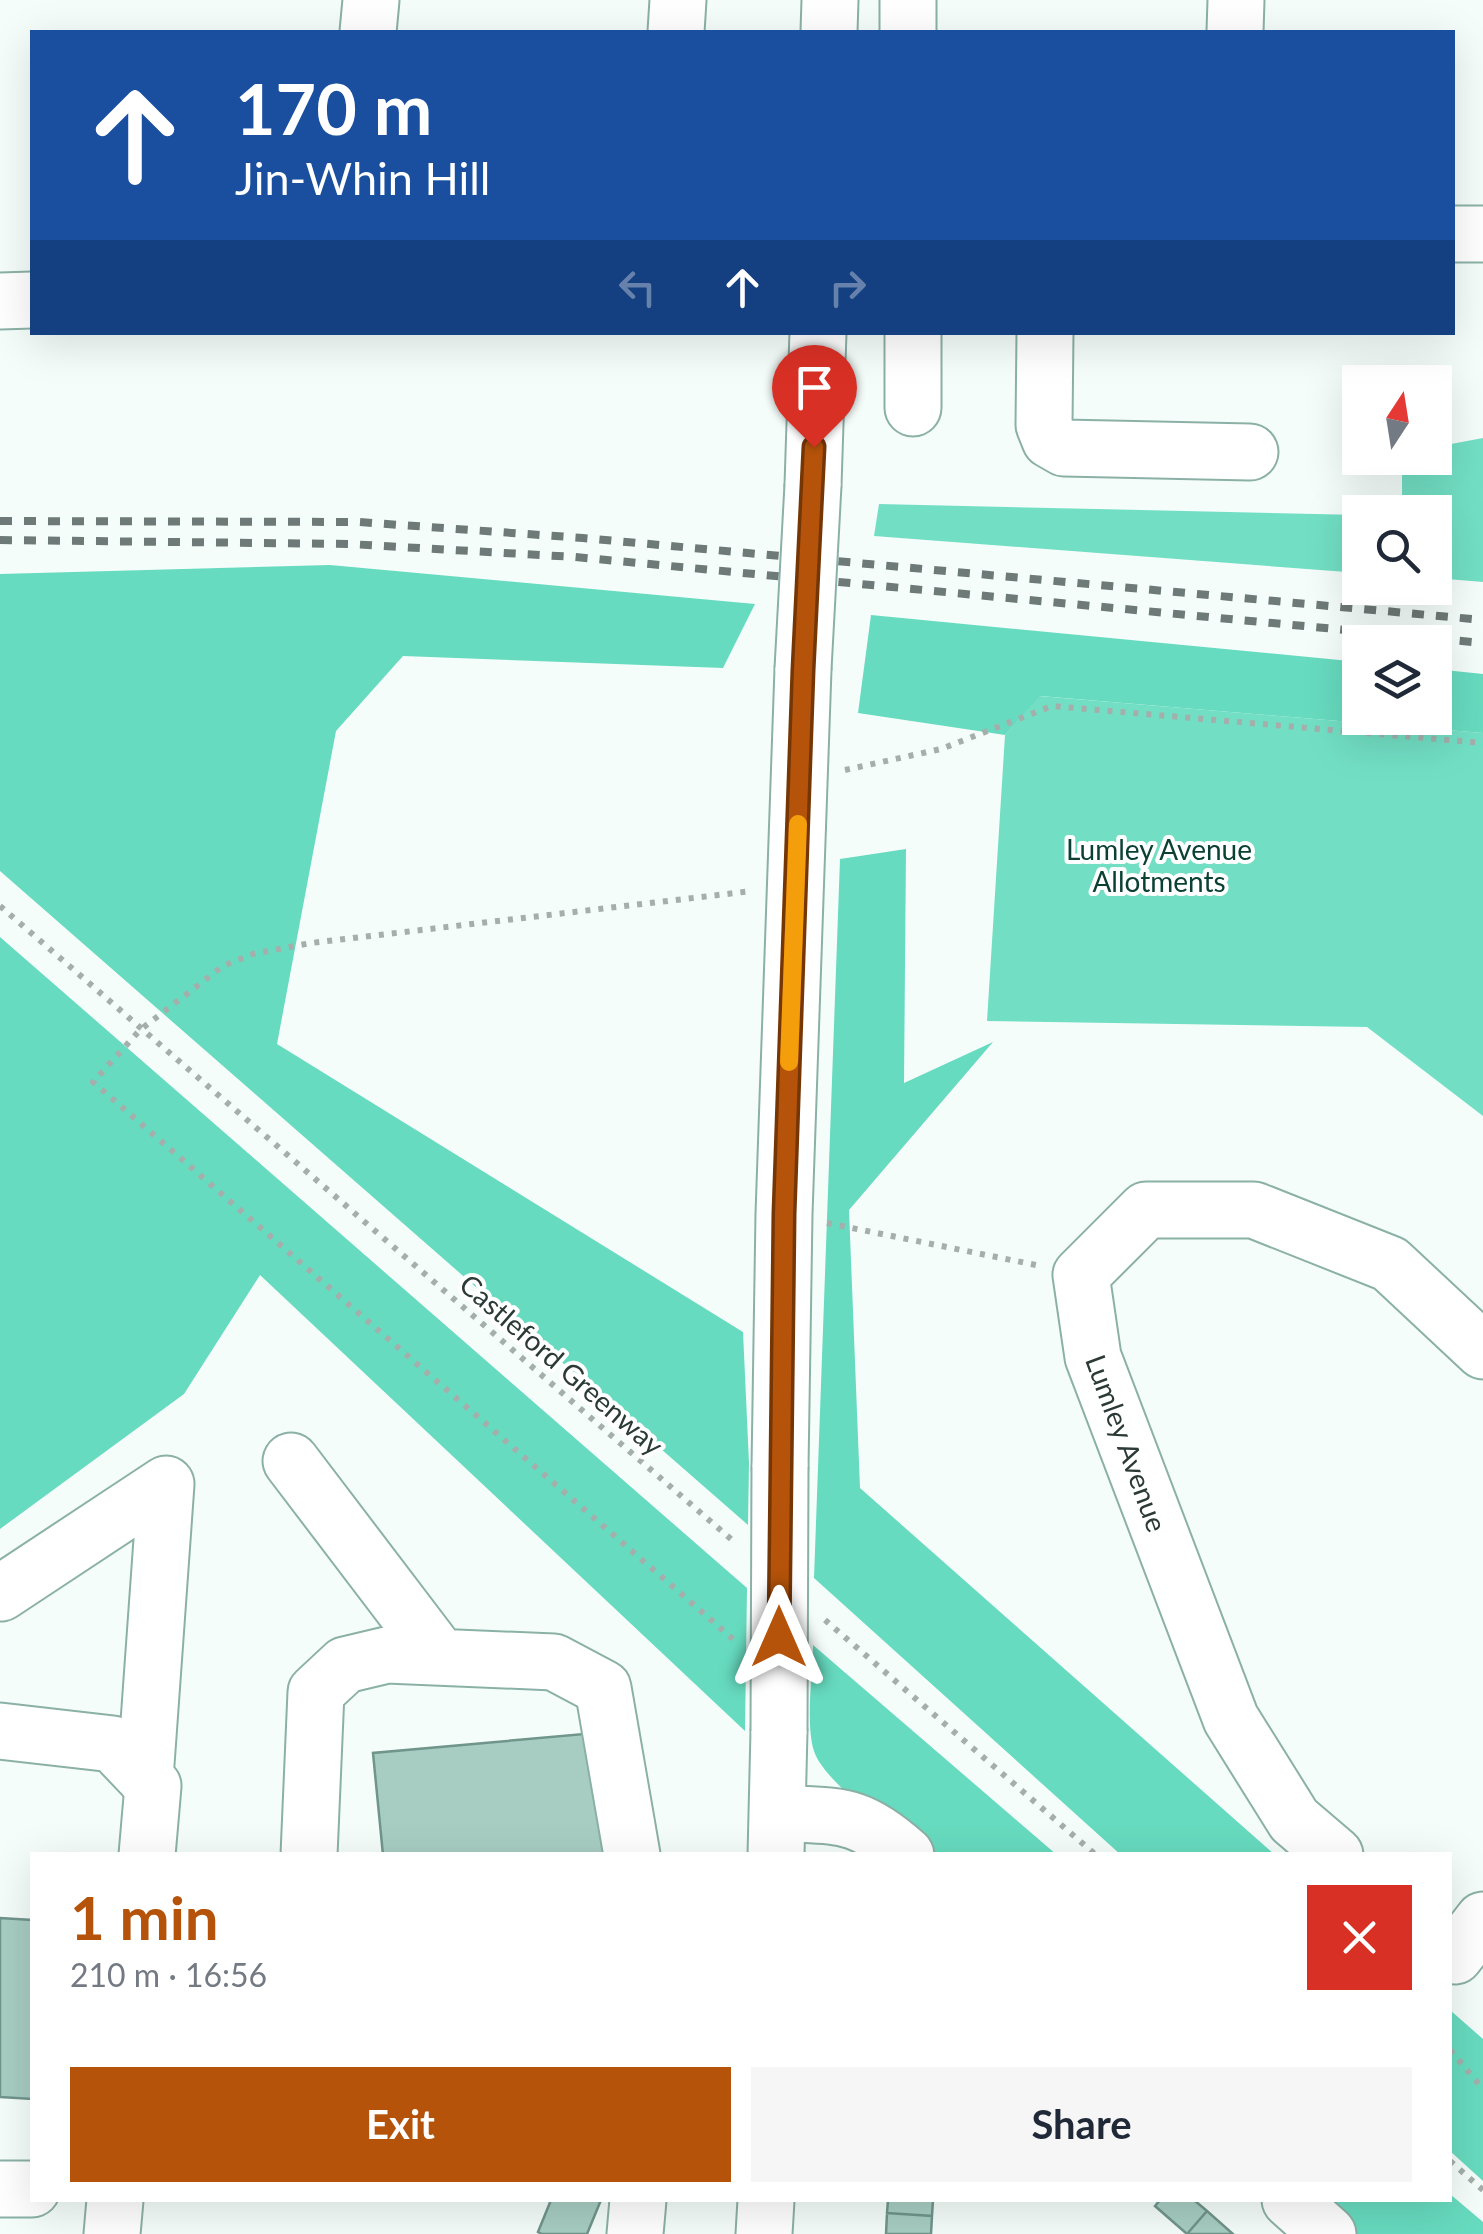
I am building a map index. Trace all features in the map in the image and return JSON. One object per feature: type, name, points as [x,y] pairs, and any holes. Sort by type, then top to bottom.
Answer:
[{"type":"street","points":[[368,30],[371,0]]},
{"type":"street","points":[[676,30],[678,0]]},
{"type":"street","points":[[828,30],[830,0]]},
{"type":"street","points":[[908,0],[908,30]]},
{"type":"street","points":[[1236,0],[1236,30]]},
{"type":"street","points":[[1455,234],[1483,234]]},
{"type":"street","points":[[0,301],[30,300]]},
{"type":"street","points":[[818,335],[784,1214],[777,1834],[851,1818],[868,1824],[902,1852]]},
{"type":"street","points":[[913,335],[914,408]]},
{"type":"street","points":[[1045,335],[1044,425],[1050,440],[1064,448],[1250,452]]},
{"type":"street","points":[[1081,1275],[1146,1210],[1254,1210],[1390,1264],[1483,1350]]},
{"type":"street","name":"Lumley Avenue","points":[[1081,1275],[1092,1357],[1231,1719],[1294,1820],[1331,1852]]},
{"type":"street","points":[[291,1462],[440,1657]]},
{"type":"street","points":[[2,1594],[166,1484],[145,1778]]},
{"type":"street","points":[[309,1852],[316,1692],[345,1665],[386,1655],[554,1662],[603,1688],[631,1852]]},
{"type":"street","points":[[0,1731],[112,1744],[154,1786],[147,1852]]},
{"type":"street","points":[[0,2189],[30,2189]]},
{"type":"street","points":[[112,2234],[116,2202]]},
{"type":"street","points":[[635,2234],[638,2202]]},
{"type":"street","points":[[764,2234],[766,2202]]},
{"type":"street","points":[[1292,2202],[1328,2234]]},
{"type":"path","points":[[799,780],[942,749],[1052,706],[1483,743]]},
{"type":"path","points":[[779,1670],[735,1641],[93,1082],[140,1030],[223,966],[253,954],[311,943],[796,886]]},
{"type":"path","name":"Castleford Greenway","points":[[0,906],[738,1546]]},
{"type":"path","points":[[784,1214],[1081,1275]]},
{"type":"path","points":[[812,1610],[1093,1852]]},
{"type":"path","points":[[1452,2052],[1483,2089]]},
{"type":"path","points":[[1452,2163],[1483,2190]]},
{"type":"green space","points":[[1483,438],[1483,582],[1452,579],[1452,495],[1402,495],[1402,475],[1452,475],[1452,444]]},
{"type":"green space","points":[[879,504],[1342,515],[1342,572],[874,536]]},
{"type":"green space","points":[[330,565],[755,604],[723,668],[403,656],[336,731],[277,1044],[743,1332],[748,1525],[0,871],[0,574]]},
{"type":"green space","points":[[871,615],[1342,660],[1342,721],[1040,696],[1005,735],[858,713]]},
{"type":"green space","points":[[1452,671],[1483,674],[1483,733],[1452,730]]},
{"type":"green space","name":"Lumley Avenue Allotments","points":[[1039,696],[1342,721],[1342,735],[1452,735],[1452,730],[1483,733],[1483,1116],[1367,1027],[987,1021],[1005,735]]},
{"type":"green space","points":[[906,849],[904,1083],[993,1042],[849,1210],[860,1488],[1272,1852],[1118,1852],[814,1578],[840,859]]},
{"type":"green space","points":[[0,937],[747,1588],[745,1731],[260,1275],[184,1394],[0,1529]]},
{"type":"green space","points":[[813,1645],[1054,1852],[914,1852],[847,1794],[823,1767],[812,1745]]},
{"type":"green space","points":[[1452,2012],[1483,2039],[1483,2181],[1452,2153]]},
{"type":"green space","points":[[1452,2196],[1483,2222],[1483,2234],[1339,2234],[1303,2202],[1452,2202]]},
{"type":"building","points":[[595,1733],[604,1852],[383,1852],[373,1753]]},
{"type":"building","points":[[0,1918],[30,1920],[30,2099],[0,2097]]},
{"type":"building","points":[[550,2202],[600,2202],[587,2234],[538,2232]]},
{"type":"building","points":[[888,2202],[933,2202],[932,2216],[887,2213]]},
{"type":"building","points":[[1158,2202],[1196,2202],[1207,2211],[1187,2234],[1155,2206]]},
{"type":"building","points":[[1207,2211],[1233,2234],[1187,2234]]},
{"type":"building","points":[[887,2213],[932,2216],[931,2234],[886,2234]]},
{"type":"railway","points":[[0,521],[359,522],[583,538],[1483,620]]},
{"type":"railway","points":[[0,540],[349,544],[575,557],[1483,643]]},
{"type":"slow traffic","points":[[789,1062],[798,824]]},
{"type":"route","points":[[779,1637],[784,1214],[814,447]]}]
